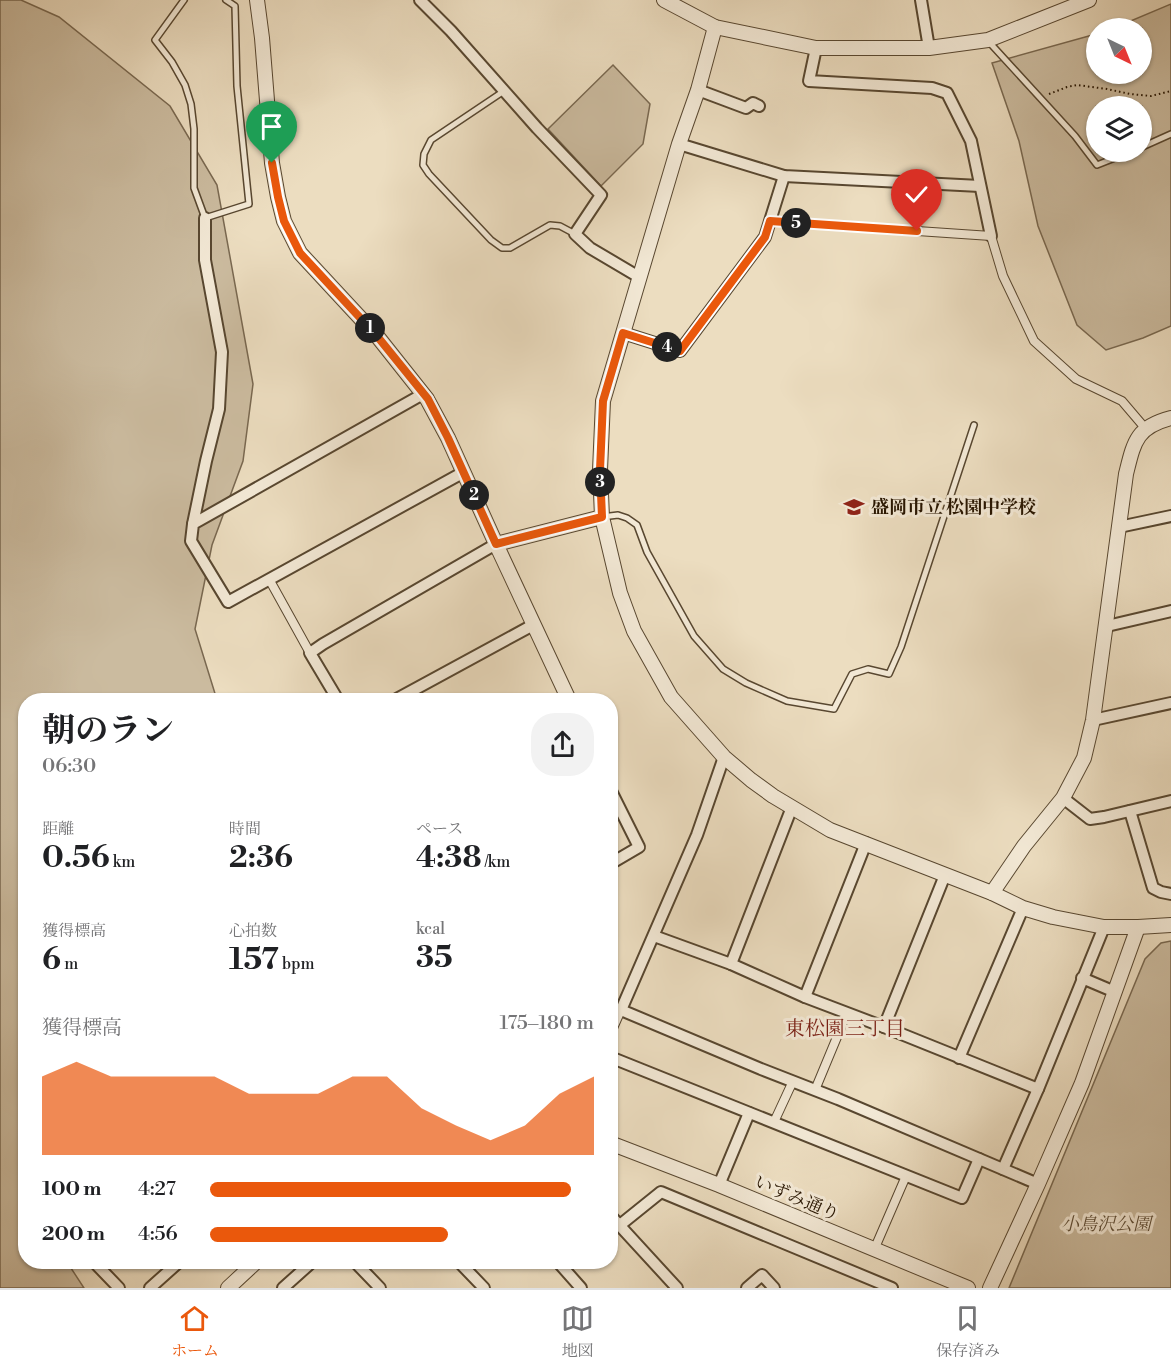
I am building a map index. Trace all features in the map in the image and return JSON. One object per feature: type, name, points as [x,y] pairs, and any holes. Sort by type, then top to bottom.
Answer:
[{"type":"street","points":[[257,0],[272,163],[284,221],[300,253],[377,336],[428,399],[464,472],[563,693]]},
{"type":"street","points":[[420,0],[602,195],[575,234],[590,248],[639,277]]},
{"type":"street","points":[[664,0],[715,27],[816,48],[929,48],[988,40],[1089,0]]},
{"type":"street","points":[[921,0],[929,48]]},
{"type":"street","points":[[715,27],[603,401],[600,470],[602,517],[620,593],[634,631],[671,697],[724,757],[751,780],[830,830],[992,893],[1023,908],[1104,927],[1171,925]]},
{"type":"street","points":[[816,48],[809,81],[932,88],[946,93],[970,141],[991,236],[1003,276],[1034,341],[1076,379],[1122,401],[1145,428]]},
{"type":"street","points":[[698,90],[746,108],[753,103],[759,106]]},
{"type":"street","points":[[680,144],[784,176],[980,186]]},
{"type":"street","points":[[623,333],[680,351],[765,237],[784,176]]},
{"type":"street","points":[[205,218],[205,260],[222,352],[219,409],[206,461],[191,541],[228,602],[464,472]]},
{"type":"street","points":[[770,221],[991,236]]},
{"type":"street","points":[[193,524],[423,394]]},
{"type":"street","points":[[992,893],[1024,846],[1063,798],[1084,759],[1093,720],[1126,474],[1132,448],[1145,428],[1171,418]]},
{"type":"street","points":[[1119,527],[1171,516]]},
{"type":"street","points":[[310,653],[496,544],[602,517]]},
{"type":"street","points":[[269,579],[334,693]]},
{"type":"street","points":[[1107,626],[1171,611]]},
{"type":"street","points":[[408,693],[533,624]]},
{"type":"street","points":[[1093,720],[1171,703]]},
{"type":"street","points":[[618,1017],[697,835],[724,757]]},
{"type":"street","points":[[1063,798],[1090,819],[1171,801]]},
{"type":"street","points":[[618,805],[639,847],[618,859]]},
{"type":"street","points":[[730,964],[792,807]]},
{"type":"street","points":[[1130,811],[1154,888],[1171,894]]},
{"type":"street","points":[[805,997],[866,843]]},
{"type":"street","points":[[884,1027],[945,875]]},
{"type":"street","points":[[959,1058],[1023,908]]},
{"type":"street","points":[[1003,1169],[1104,927]]},
{"type":"street","points":[[990,1288],[1082,1083],[1138,927]]},
{"type":"street","points":[[654,936],[730,964],[805,997],[1038,1089]]},
{"type":"street","points":[[1082,978],[1115,992]]},
{"type":"street","points":[[621,1010],[1038,1184]]},
{"type":"street","points":[[815,1090],[847,1013]]},
{"type":"street","points":[[618,1060],[962,1198],[979,1159]]},
{"type":"street","points":[[774,1122],[793,1082]]},
{"type":"street","points":[[719,1185],[749,1113]]},
{"type":"street","name":"いずみ通り","points":[[618,1146],[719,1185],[968,1288]]},
{"type":"street","points":[[874,1250],[906,1176]]},
{"type":"street","points":[[676,1287],[620,1226],[661,1192],[892,1288]]},
{"type":"street","points":[[101,1269],[119,1288]]},
{"type":"street","points":[[150,1288],[171,1269]]},
{"type":"street","points":[[228,1288],[248,1269]]},
{"type":"street","points":[[283,1288],[304,1269]]},
{"type":"street","points":[[362,1269],[380,1288]]},
{"type":"street","points":[[466,1269],[480,1284],[468,1288]]},
{"type":"street","points":[[564,1269],[581,1288]]},
{"type":"street","points":[[747,1288],[762,1275],[774,1288]]},
{"type":"lane","points":[[184,0],[155,40],[172,62],[185,85],[191,104],[194,129],[194,188],[205,218],[249,204],[237,86],[235,6],[226,0]]},
{"type":"lane","points":[[988,40],[1086,150]]},
{"type":"lane","points":[[504,91],[431,140],[424,154],[423,165],[491,240],[502,248],[510,248],[550,225],[560,226],[575,234]]},
{"type":"lane","points":[[1152,143],[1171,134]]},
{"type":"lane","points":[[602,517],[618,515],[637,525],[647,552],[694,636],[723,669],[746,683],[787,701],[834,709],[852,674],[868,669],[889,674],[901,647],[974,425]]},
{"type":"path","points":[[1040,98],[1077,85],[1151,96],[1171,91]]},
{"type":"green space","points":[[0,0],[21,0],[59,17],[170,106],[217,185],[253,384],[243,461],[212,545],[195,629],[215,693],[18,693],[18,1269],[72,1269],[84,1288],[0,1288]]},
{"type":"green space","points":[[1171,4],[1171,326],[1106,350],[1077,325],[1038,226],[1019,141],[992,63],[1086,37],[1086,84],[1152,84],[1152,18],[1138,18]]},
{"type":"green space","points":[[613,65],[650,104],[643,144],[601,186],[548,129]]},
{"type":"green space","name":"小鳥沢公園","points":[[1171,941],[1171,1288],[1009,1288],[1145,959],[1161,943]]},
{"type":"place","name":"盛岡市立 松園中学校","points":[[854,507]]},
{"type":"district","name":"東松園三丁目","points":[[845,1028]]},
{"type":"route","points":[[272,163],[284,221],[300,253],[377,336],[428,399],[496,544],[602,517],[600,470],[603,401],[623,333],[680,351],[765,237],[770,221],[917,231]]}]
